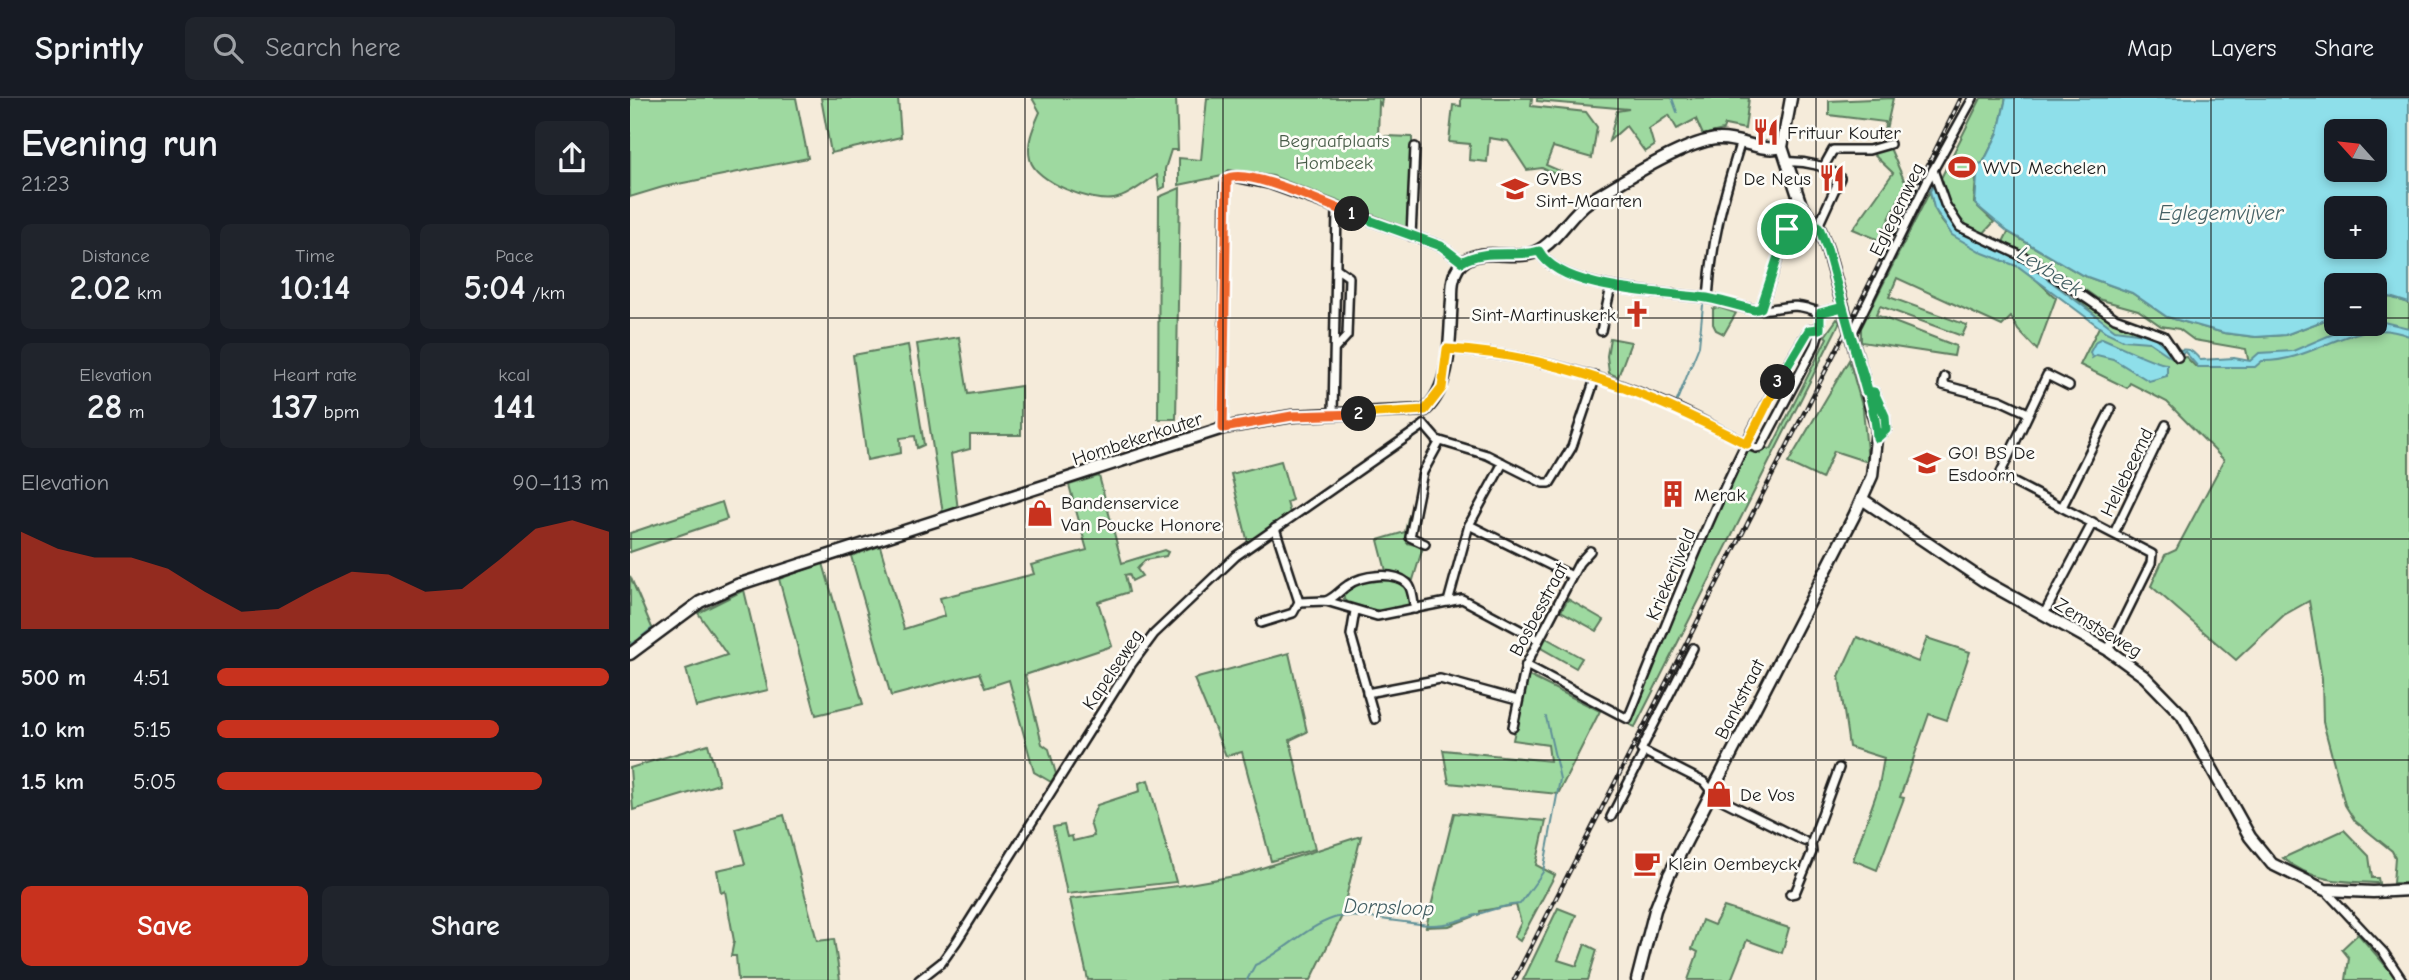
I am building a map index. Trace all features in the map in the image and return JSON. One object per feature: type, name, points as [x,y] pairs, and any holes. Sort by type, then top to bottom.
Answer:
[{"type":"street","points":[[1786,162],[1800,161],[1823,168],[1840,178],[1818,226],[1801,205],[1786,162],[1782,146],[1791,98]]},
{"type":"street","name":"Eglegemweg","points":[[1851,336],[1925,184],[1973,98]]},
{"type":"street","points":[[1596,376],[1572,447],[1550,483],[1544,483],[1503,463],[1440,441],[1424,425],[1425,410],[1442,388],[1453,281],[1462,262],[1476,256],[1521,256],[1539,251],[1576,211],[1610,189],[1696,144],[1720,139],[1741,141],[1760,147],[1782,146]]},
{"type":"street","points":[[1708,298],[1711,248],[1718,211],[1741,141]]},
{"type":"street","points":[[1823,168],[1833,150],[1869,150],[1889,144]]},
{"type":"street","points":[[1411,236],[1415,147]]},
{"type":"street","points":[[1933,170],[1945,204],[1960,227],[2032,261],[2115,318],[2164,336],[2178,358]]},
{"type":"street","points":[[1223,428],[1227,179],[1238,176],[1257,180],[1450,250],[1462,262]]},
{"type":"street","points":[[1761,308],[1792,217],[1801,205]]},
{"type":"street","points":[[1334,415],[1337,209]]},
{"type":"street","name":"Bankstraat","points":[[1637,980],[1661,893],[1872,475],[1877,438],[1843,307],[1818,226]]},
{"type":"street","points":[[1539,251],[1554,268],[1611,287],[1708,298],[1754,310],[1791,304],[1820,313],[1843,307]]},
{"type":"street","points":[[1334,349],[1347,336],[1349,277],[1336,268]]},
{"type":"street","points":[[1601,331],[1611,287]]},
{"type":"street","points":[[1447,349],[1492,351],[1596,376],[1679,409],[1747,444],[1761,447],[1820,329],[1820,313]]},
{"type":"street","name":"Kriekerijveld","points":[[1526,665],[1628,719],[1695,552],[1747,444],[1782,374],[1807,333],[1811,329],[1820,329]]},
{"type":"street","points":[[2069,386],[2047,375],[2001,472],[2005,478],[2149,550],[2153,558],[2108,650]]},
{"type":"street","points":[[1945,377],[1943,385],[2000,400],[2028,413]]},
{"type":"street","points":[[2062,507],[2111,409]]},
{"type":"street","name":"Hombekerkouter","points":[[630,654],[700,602],[737,585],[1223,428],[1292,416],[1425,410]]},
{"type":"street","name":"Kapelseweg","points":[[919,980],[942,961],[957,941],[1131,665],[1154,634],[1222,568],[1424,425]]},
{"type":"street","name":"Hellebeemd","points":[[2114,533],[2166,425]]},
{"type":"street","points":[[1425,544],[1410,537],[1423,472],[1440,441]]},
{"type":"street","points":[[1448,602],[1469,525],[1503,463]]},
{"type":"street","name":"Zemstseweg","points":[[1862,499],[1984,581],[2108,650],[2145,677],[2182,715],[2264,856],[2291,876],[2325,890],[2409,890]]},
{"type":"street","points":[[2044,614],[2093,522]]},
{"type":"street","points":[[1469,525],[1572,576]]},
{"type":"street","points":[[1261,623],[1293,613],[1298,602],[1275,528]]},
{"type":"street","name":"Bosbesstraat","points":[[1513,727],[1526,665],[1537,639],[1572,576],[1590,551]]},
{"type":"street","points":[[1298,602],[1326,601],[1336,597],[1349,584],[1382,575],[1406,582],[1410,586],[1415,609]]},
{"type":"street","points":[[1326,601],[1377,616],[1462,599],[1537,639]]},
{"type":"street","points":[[1355,611],[1351,635],[1375,719]]},
{"type":"street","points":[[1693,648],[1641,750],[1704,782],[1711,792],[1804,841]]},
{"type":"street","points":[[1367,693],[1440,679],[1517,700]]},
{"type":"street","points":[[1611,817],[1644,752]]},
{"type":"street","points":[[1790,894],[1795,893],[1798,886],[1839,768]]},
{"type":"street","points":[[2325,890],[2384,953],[2402,980]]},
{"type":"green space","points":[[630,98],[796,98],[808,158],[663,187],[630,197]]},
{"type":"green space","points":[[821,98],[898,98],[901,137],[831,153]]},
{"type":"green space","points":[[1032,98],[1176,98],[1178,150],[1171,150],[1165,169],[1165,187],[1159,190],[1157,175],[1114,199],[1092,198],[1066,189],[1042,176],[1034,167],[1029,153],[1030,140],[1040,112]]},
{"type":"green space","name":"Begraafplaats Hombeek","points":[[1207,98],[1382,98],[1381,105],[1379,102],[1378,140],[1386,136],[1412,137],[1412,230],[1273,176],[1229,170],[1222,176],[1179,185],[1179,158],[1201,160]]},
{"type":"green space","points":[[1461,98],[1532,98],[1531,106],[1586,112],[1597,127],[1592,158],[1553,147],[1546,165],[1574,177],[1572,182],[1542,168],[1527,170],[1508,141],[1489,138],[1487,162],[1469,160],[1470,144],[1449,142],[1453,105],[1461,106]]},
{"type":"green space","points":[[1537,98],[1749,98],[1745,129],[1725,125],[1723,130],[1703,135],[1696,119],[1677,129],[1669,115],[1649,129],[1654,146],[1645,152],[1626,126],[1609,141],[1617,111],[1629,109],[1537,101]]},
{"type":"green space","points":[[1893,98],[1883,143],[1885,122],[1829,115],[1829,101]]},
{"type":"green space","name":"WVD Mechelen","points":[[1981,98],[2006,98],[1998,133],[1983,163],[1977,166],[1974,203],[1994,222],[1982,235],[1960,219],[1940,180]]},
{"type":"green space","points":[[1890,148],[1904,180],[1908,180],[1879,240],[1853,229],[1893,173],[1872,153]]},
{"type":"green space","points":[[1180,188],[1176,419],[1158,419],[1159,197]]},
{"type":"green space","points":[[1930,191],[1934,208],[1951,232],[1975,247],[2023,269],[2056,298],[2037,350],[2018,330],[2011,317],[2002,326],[1897,278],[1889,297],[1967,325],[1962,336],[1880,306],[1876,315],[1956,346],[1954,356],[1861,342],[1861,328]]},
{"type":"green space","points":[[2008,232],[2082,275],[2132,293],[2167,317],[2224,333],[2256,337],[2285,335],[2324,320],[2324,336],[2387,336],[2387,298],[2409,303],[2409,883],[2393,883],[2395,857],[2392,851],[2355,821],[2345,805],[2323,722],[2322,679],[2309,601],[2284,615],[2236,660],[2151,586],[2165,555],[2176,550],[2224,460],[2167,402],[2130,383],[2127,388],[2080,365],[2102,321],[2074,297],[2116,323],[2150,334],[2164,342],[2175,358],[2186,357],[2195,366],[2249,364],[2246,349],[2194,340],[2179,329],[2161,326],[2138,310],[2098,299],[2042,260],[2003,242]]},
{"type":"green space","points":[[1717,307],[1736,313],[1724,334],[1716,330],[1713,324],[1713,309]]},
{"type":"green space","points":[[1837,319],[1840,322],[1635,727],[1630,725],[1677,602],[1747,451],[1760,454],[1766,448],[1771,449],[1827,338],[1825,336]]},
{"type":"green space","points":[[959,337],[968,394],[1021,386],[1021,435],[970,435],[970,449],[951,454],[958,510],[943,514],[917,344]]},
{"type":"green space","points":[[1610,338],[1631,342],[1618,377],[1609,373],[1607,356]]},
{"type":"green space","points":[[908,345],[924,445],[917,448],[915,436],[900,438],[901,453],[867,460],[853,355]]},
{"type":"green space","points":[[1849,360],[1863,409],[1868,462],[1834,451],[1822,479],[1788,463]]},
{"type":"green space","points":[[1281,461],[1292,500],[1287,502],[1290,513],[1248,543],[1231,474]]},
{"type":"green space","points":[[1099,476],[1122,563],[1164,550],[1168,552],[1166,556],[1145,560],[1137,569],[1142,576],[1132,581],[1129,574],[1125,575],[1129,592],[1098,602],[1112,646],[1025,675],[1042,744],[1049,749],[1056,774],[1051,782],[1034,772],[1009,680],[985,688],[979,673],[891,696],[851,556],[880,546],[904,629],[945,616],[940,598],[1034,574],[1031,565],[1087,550],[1069,485]]},
{"type":"green space","points":[[722,502],[727,519],[630,552],[630,533]]},
{"type":"green space","points":[[1408,518],[1411,519],[1407,543],[1423,547],[1413,580],[1386,571],[1378,540],[1405,532]]},
{"type":"green space","points":[[823,563],[863,704],[816,715],[779,579]]},
{"type":"green space","points":[[630,576],[653,630],[630,648]]},
{"type":"green space","points":[[1381,577],[1393,580],[1407,590],[1410,601],[1408,607],[1384,612],[1345,603],[1343,594],[1349,586]]},
{"type":"green space","points":[[744,590],[768,690],[696,707],[686,669],[727,655],[698,613]]},
{"type":"green space","points":[[1568,599],[1604,620],[1597,631],[1561,611]]},
{"type":"green space","points":[[1857,637],[1918,662],[1927,638],[1970,652],[1947,720],[1929,714],[1900,797],[1904,798],[1877,870],[1853,860],[1879,786],[1884,758],[1849,747],[1839,676]]},
{"type":"green space","points":[[1546,638],[1582,658],[1576,668],[1541,648]]},
{"type":"green space","points":[[1289,653],[1307,732],[1290,740],[1315,849],[1271,861],[1242,752],[1226,756],[1194,679]]},
{"type":"green space","points":[[1529,676],[1600,711],[1558,794],[1449,783],[1443,750],[1550,761],[1548,745],[1513,740],[1525,683]]},
{"type":"green space","points":[[708,744],[719,784],[633,810],[630,768]]},
{"type":"green space","points":[[1148,780],[1176,882],[1067,894],[1053,827],[1064,825],[1067,837],[1072,836],[1073,841],[1094,836],[1090,822],[1097,805],[1140,791],[1139,783]]},
{"type":"green space","points":[[1454,813],[1546,821],[1536,865],[1555,875],[1520,941],[1514,937],[1521,923],[1516,905],[1480,911],[1480,914],[1449,926],[1426,927]]},
{"type":"green space","points":[[784,815],[817,941],[834,939],[840,980],[738,980],[736,956],[731,956],[734,941],[725,891],[721,893],[717,870],[745,864],[736,829]]},
{"type":"green space","points":[[2344,830],[2369,856],[2372,878],[2378,878],[2379,883],[2328,879],[2305,872],[2283,858]]},
{"type":"green space","points":[[1361,836],[1341,918],[1311,980],[1088,980],[1070,899],[1178,886],[1240,875]]},
{"type":"green space","points":[[1724,907],[1789,928],[1782,953],[1747,940],[1731,980],[1688,980],[1698,952],[1692,949],[1702,920],[1714,925]]},
{"type":"green space","points":[[1558,908],[1576,915],[1558,960],[1577,966],[1585,944],[1597,950],[1588,980],[1523,980]]},
{"type":"green space","points":[[2358,934],[2397,980],[2346,980],[2349,958],[2342,949]]},
{"type":"water","name":"Eglegemvijver","points":[[2006,98],[2409,98],[2409,303],[2387,298],[2387,273],[2324,273],[2324,320],[2285,335],[2256,337],[2224,333],[2167,317],[2132,293],[2082,275],[2007,231],[1975,204],[1978,164],[1983,163],[1998,133]]},
{"type":"water","points":[[1934,184],[1946,216],[1960,231],[2029,265],[2115,330],[2152,335],[2170,351],[2187,350],[2200,360],[2234,358],[2250,361],[2259,353],[2293,351],[2328,336],[2350,336],[2301,354],[2262,361],[2255,367],[2198,367],[2185,352],[2171,357],[2149,342],[2123,340],[2106,332],[2019,267],[1983,253],[1952,235],[1934,208],[1930,191]]},
{"type":"water","points":[[2387,323],[2409,328],[2409,336],[2389,331]]},
{"type":"water","points":[[2102,338],[2167,364],[2167,376],[2149,381],[2113,359],[2097,355],[2092,358],[2090,352],[2096,341]]},
{"type":"waterway","name":"Dorpsloop","points":[[1672,98],[1677,112]]},
{"type":"waterway","name":"Dorpsloop","points":[[1676,403],[1699,346],[1703,305]]},
{"type":"waterway","points":[[640,638],[651,629]]},
{"type":"waterway","points":[[630,645],[635,641]]},
{"type":"waterway","name":"Dorpsloop","points":[[1247,980],[1255,965],[1323,922],[1334,918],[1353,916],[1431,925],[1520,904],[1543,872],[1560,779],[1546,717]]},
{"type":"railway","points":[[1514,980],[1848,327],[1961,98]]},
{"type":"place","name":"Frituur Kouter","points":[[1766,132]]},
{"type":"place","name":"WVD Mechelen","points":[[1962,167]]},
{"type":"place","name":"De Neus","points":[[1832,178]]},
{"type":"place","name":"GVBS Sint-Maarten","points":[[1515,189]]},
{"type":"place","name":"Sint-Martinuskerk","points":[[1637,314]]},
{"type":"place","name":"GO! BS De Esdoorn","points":[[1927,463]]},
{"type":"place","name":"Merak","points":[[1673,494]]},
{"type":"place","name":"Bandenservice Van Poucke Honore","points":[[1040,513]]},
{"type":"place","name":"De Vos","points":[[1719,794]]},
{"type":"place","name":"Klein Oembeyck","points":[[1647,863]]},
{"type":"route","points":[[1787,229],[1761,308],[1754,310],[1708,298],[1604,286],[1548,265],[1539,251],[1521,256],[1476,256],[1462,262],[1454,253],[1441,246],[1257,180],[1230,176],[1225,185],[1223,428],[1292,416],[1425,410],[1434,402],[1442,388],[1447,349],[1492,351],[1596,376],[1679,409],[1747,444],[1782,374],[1807,333],[1811,329],[1820,329],[1820,313],[1843,307],[1866,391],[1875,419],[1877,438],[1886,430],[1885,416],[1874,392],[1866,391],[1827,249],[1820,230],[1801,205],[1787,229]]},
{"type":"water label","name":"Leybeek","points":[[2050,271]]}]
